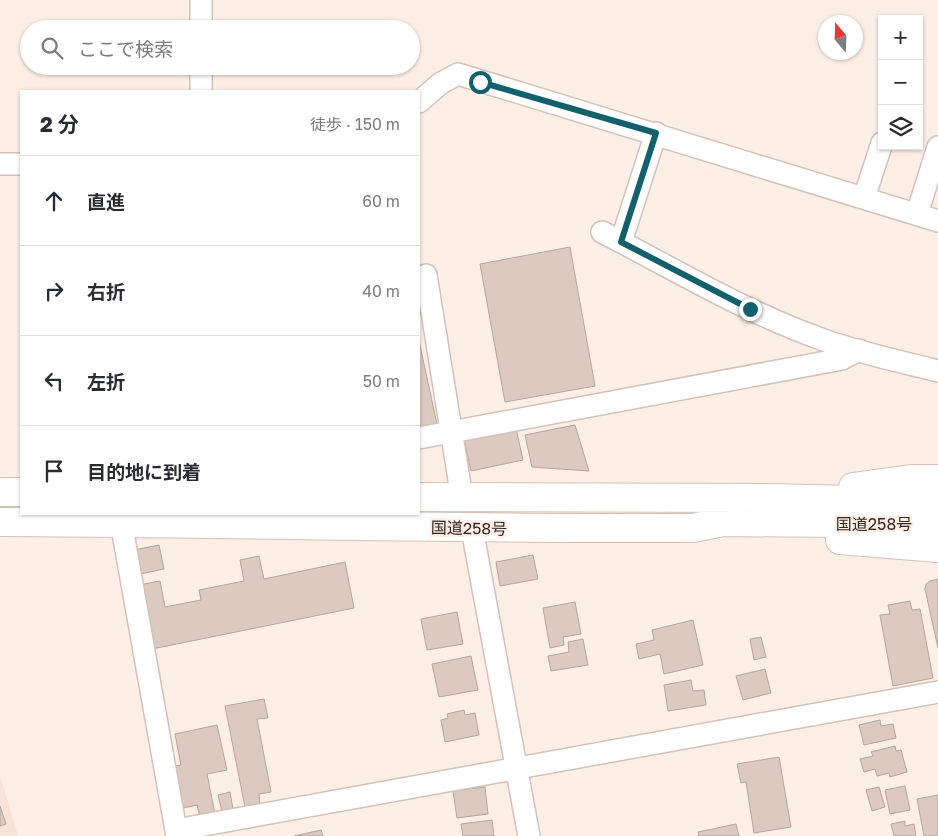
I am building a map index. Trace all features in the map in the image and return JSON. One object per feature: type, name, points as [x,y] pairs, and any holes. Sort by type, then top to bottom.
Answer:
[{"type":"highway","points":[[770,498],[911,479],[938,479]]},
{"type":"highway","points":[[0,492],[20,492]]},
{"type":"highway","name":"国道258号","points":[[420,497],[770,498],[938,502]]},
{"type":"highway","name":"国道258号","points":[[0,522],[121,522],[472,529],[693,528],[723,522],[938,524]]},
{"type":"highway","points":[[693,528],[723,533],[938,548]]},
{"type":"street","points":[[201,0],[201,20]]},
{"type":"street","points":[[420,101],[441,83],[458,74],[656,133],[938,221]]},
{"type":"street","points":[[201,75],[201,90]]},
{"type":"street","points":[[621,242],[656,133]]},
{"type":"street","points":[[917,214],[938,147]]},
{"type":"street","points":[[864,198],[880,150]]},
{"type":"street","points":[[0,164],[20,164]]},
{"type":"street","points":[[602,232],[783,324],[822,340],[938,372]]},
{"type":"street","points":[[426,275],[453,431],[462,498]]},
{"type":"street","points":[[420,438],[842,359],[859,350]]},
{"type":"street","points":[[121,522],[177,833],[938,692]]},
{"type":"street","points":[[472,529],[528,836]]},
{"type":"shaded area","points":[[0,775],[18,836],[0,836]]},
{"type":"building","points":[[570,247],[595,386],[505,402],[480,264]]},
{"type":"building","points":[[420,346],[437,424],[420,428]]},
{"type":"building","points":[[575,425],[589,471],[532,467],[525,435]]},
{"type":"building","points":[[516,428],[523,460],[471,471],[464,439]]},
{"type":"building","points":[[159,545],[164,569],[140,574],[134,550]]},
{"type":"building","points":[[533,555],[538,579],[500,586],[496,562]]},
{"type":"building","points":[[259,556],[264,579],[345,562],[354,608],[152,649],[139,585],[160,581],[165,607],[201,600],[199,590],[244,581],[240,560]]},
{"type":"building","points":[[938,579],[938,648],[925,589],[926,584]]},
{"type":"building","points":[[910,601],[912,610],[920,609],[933,678],[893,686],[880,615],[890,614],[888,605]]},
{"type":"building","points":[[575,602],[581,634],[563,637],[564,645],[550,648],[543,608]]},
{"type":"building","points":[[457,612],[463,644],[427,650],[421,619]]},
{"type":"building","points":[[693,620],[703,665],[664,674],[660,654],[639,659],[636,644],[654,640],[652,630]]},
{"type":"building","points":[[761,637],[766,657],[754,660],[750,639]]},
{"type":"building","points":[[583,639],[588,665],[551,671],[548,656],[569,652],[568,642]]},
{"type":"building","points":[[471,656],[478,690],[439,697],[432,664]]},
{"type":"building","points":[[765,669],[771,693],[743,700],[736,676]]},
{"type":"building","points":[[691,680],[693,691],[704,690],[706,705],[668,711],[664,685]]},
{"type":"building","points":[[264,699],[268,718],[257,719],[271,792],[259,794],[260,804],[245,807],[225,706]]},
{"type":"building","points":[[464,710],[465,715],[475,713],[479,735],[445,742],[441,720],[448,718],[447,714]]},
{"type":"building","points":[[880,720],[881,726],[893,724],[896,738],[864,745],[859,725]]},
{"type":"building","points":[[217,725],[227,770],[207,774],[215,814],[200,817],[197,805],[183,808],[174,766],[181,765],[175,734]]},
{"type":"building","points":[[895,746],[896,751],[901,750],[907,772],[890,777],[889,773],[877,776],[875,769],[864,772],[860,759],[873,756],[871,752]]},
{"type":"building","points":[[779,757],[791,827],[754,833],[746,782],[741,783],[737,764]]},
{"type":"building","points":[[905,786],[910,810],[890,814],[885,790]]},
{"type":"building","points":[[485,787],[488,814],[457,818],[453,791]]},
{"type":"building","points":[[879,787],[885,807],[872,811],[866,790]]},
{"type":"building","points":[[230,792],[233,809],[222,812],[218,795]]},
{"type":"building","points":[[938,795],[938,836],[924,836],[917,799]]},
{"type":"building","points":[[0,806],[6,824],[0,826]]},
{"type":"building","points":[[492,820],[494,836],[463,836],[461,824]]},
{"type":"building","points":[[905,821],[905,826],[914,824],[916,836],[894,836],[891,824]]},
{"type":"building","points":[[736,824],[739,836],[699,836],[698,832]]},
{"type":"building","points":[[321,830],[323,836],[294,836]]},
{"type":"route","points":[[480,82],[656,133],[621,242],[750,309]]}]
